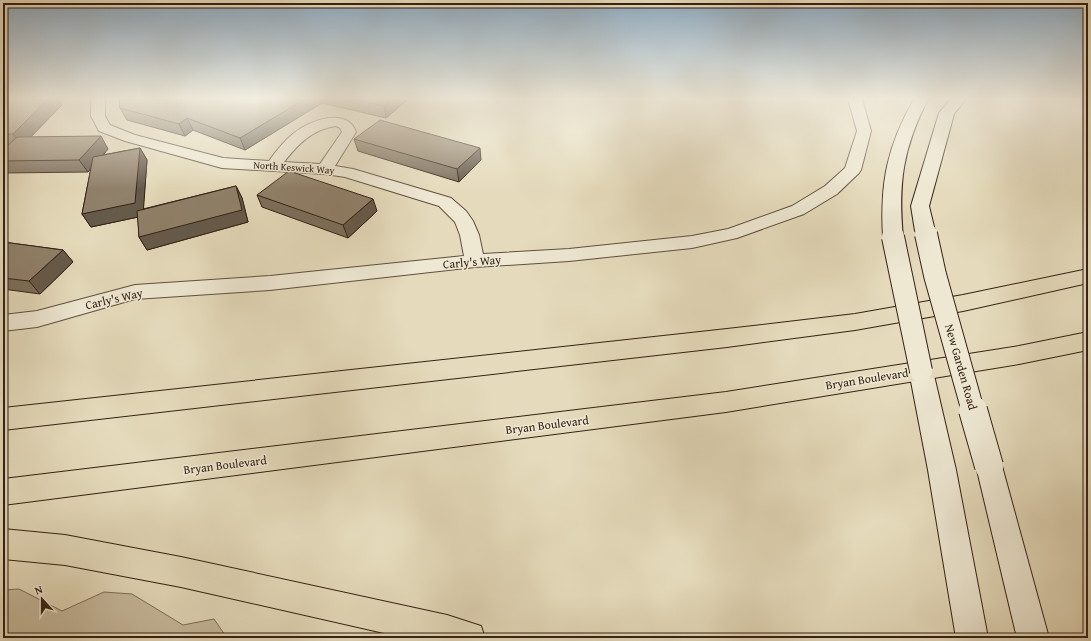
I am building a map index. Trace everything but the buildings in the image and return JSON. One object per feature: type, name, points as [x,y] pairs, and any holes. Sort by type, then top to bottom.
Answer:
[{"type":"highway","points":[[963,304],[1088,261]]},
{"type":"highway","points":[[3,419],[735,337],[855,322],[963,304],[1088,276]]},
{"type":"highway","name":"Bryan Boulevard","points":[[3,492],[726,402],[1019,355],[1088,340]]},
{"type":"highway","points":[[3,544],[65,550],[181,572],[447,631],[469,638]]},
{"type":"main road","points":[[906,129],[895,163],[891,196],[893,237],[942,470],[972,638]]},
{"type":"main road","name":"New Garden Road","points":[[942,129],[920,206],[935,274],[989,466],[1033,638]]},
{"type":"street","name":"North Keswick Way","points":[[106,129],[130,138],[222,163],[274,165],[347,172],[445,202],[457,211],[466,225],[474,261]]},
{"type":"street","points":[[274,165],[292,141],[309,129]]},
{"type":"street","points":[[325,169],[349,132],[348,129]]},
{"type":"street","name":"Carly's Way","points":[[3,323],[37,319],[135,292],[270,283],[474,261],[569,255],[692,242],[731,234],[798,210],[831,190],[852,170],[863,129]]},
{"type":"shaded area","points":[[19,589],[62,611],[104,592],[132,594],[183,625],[214,619],[227,638],[3,638],[3,590]]}]
